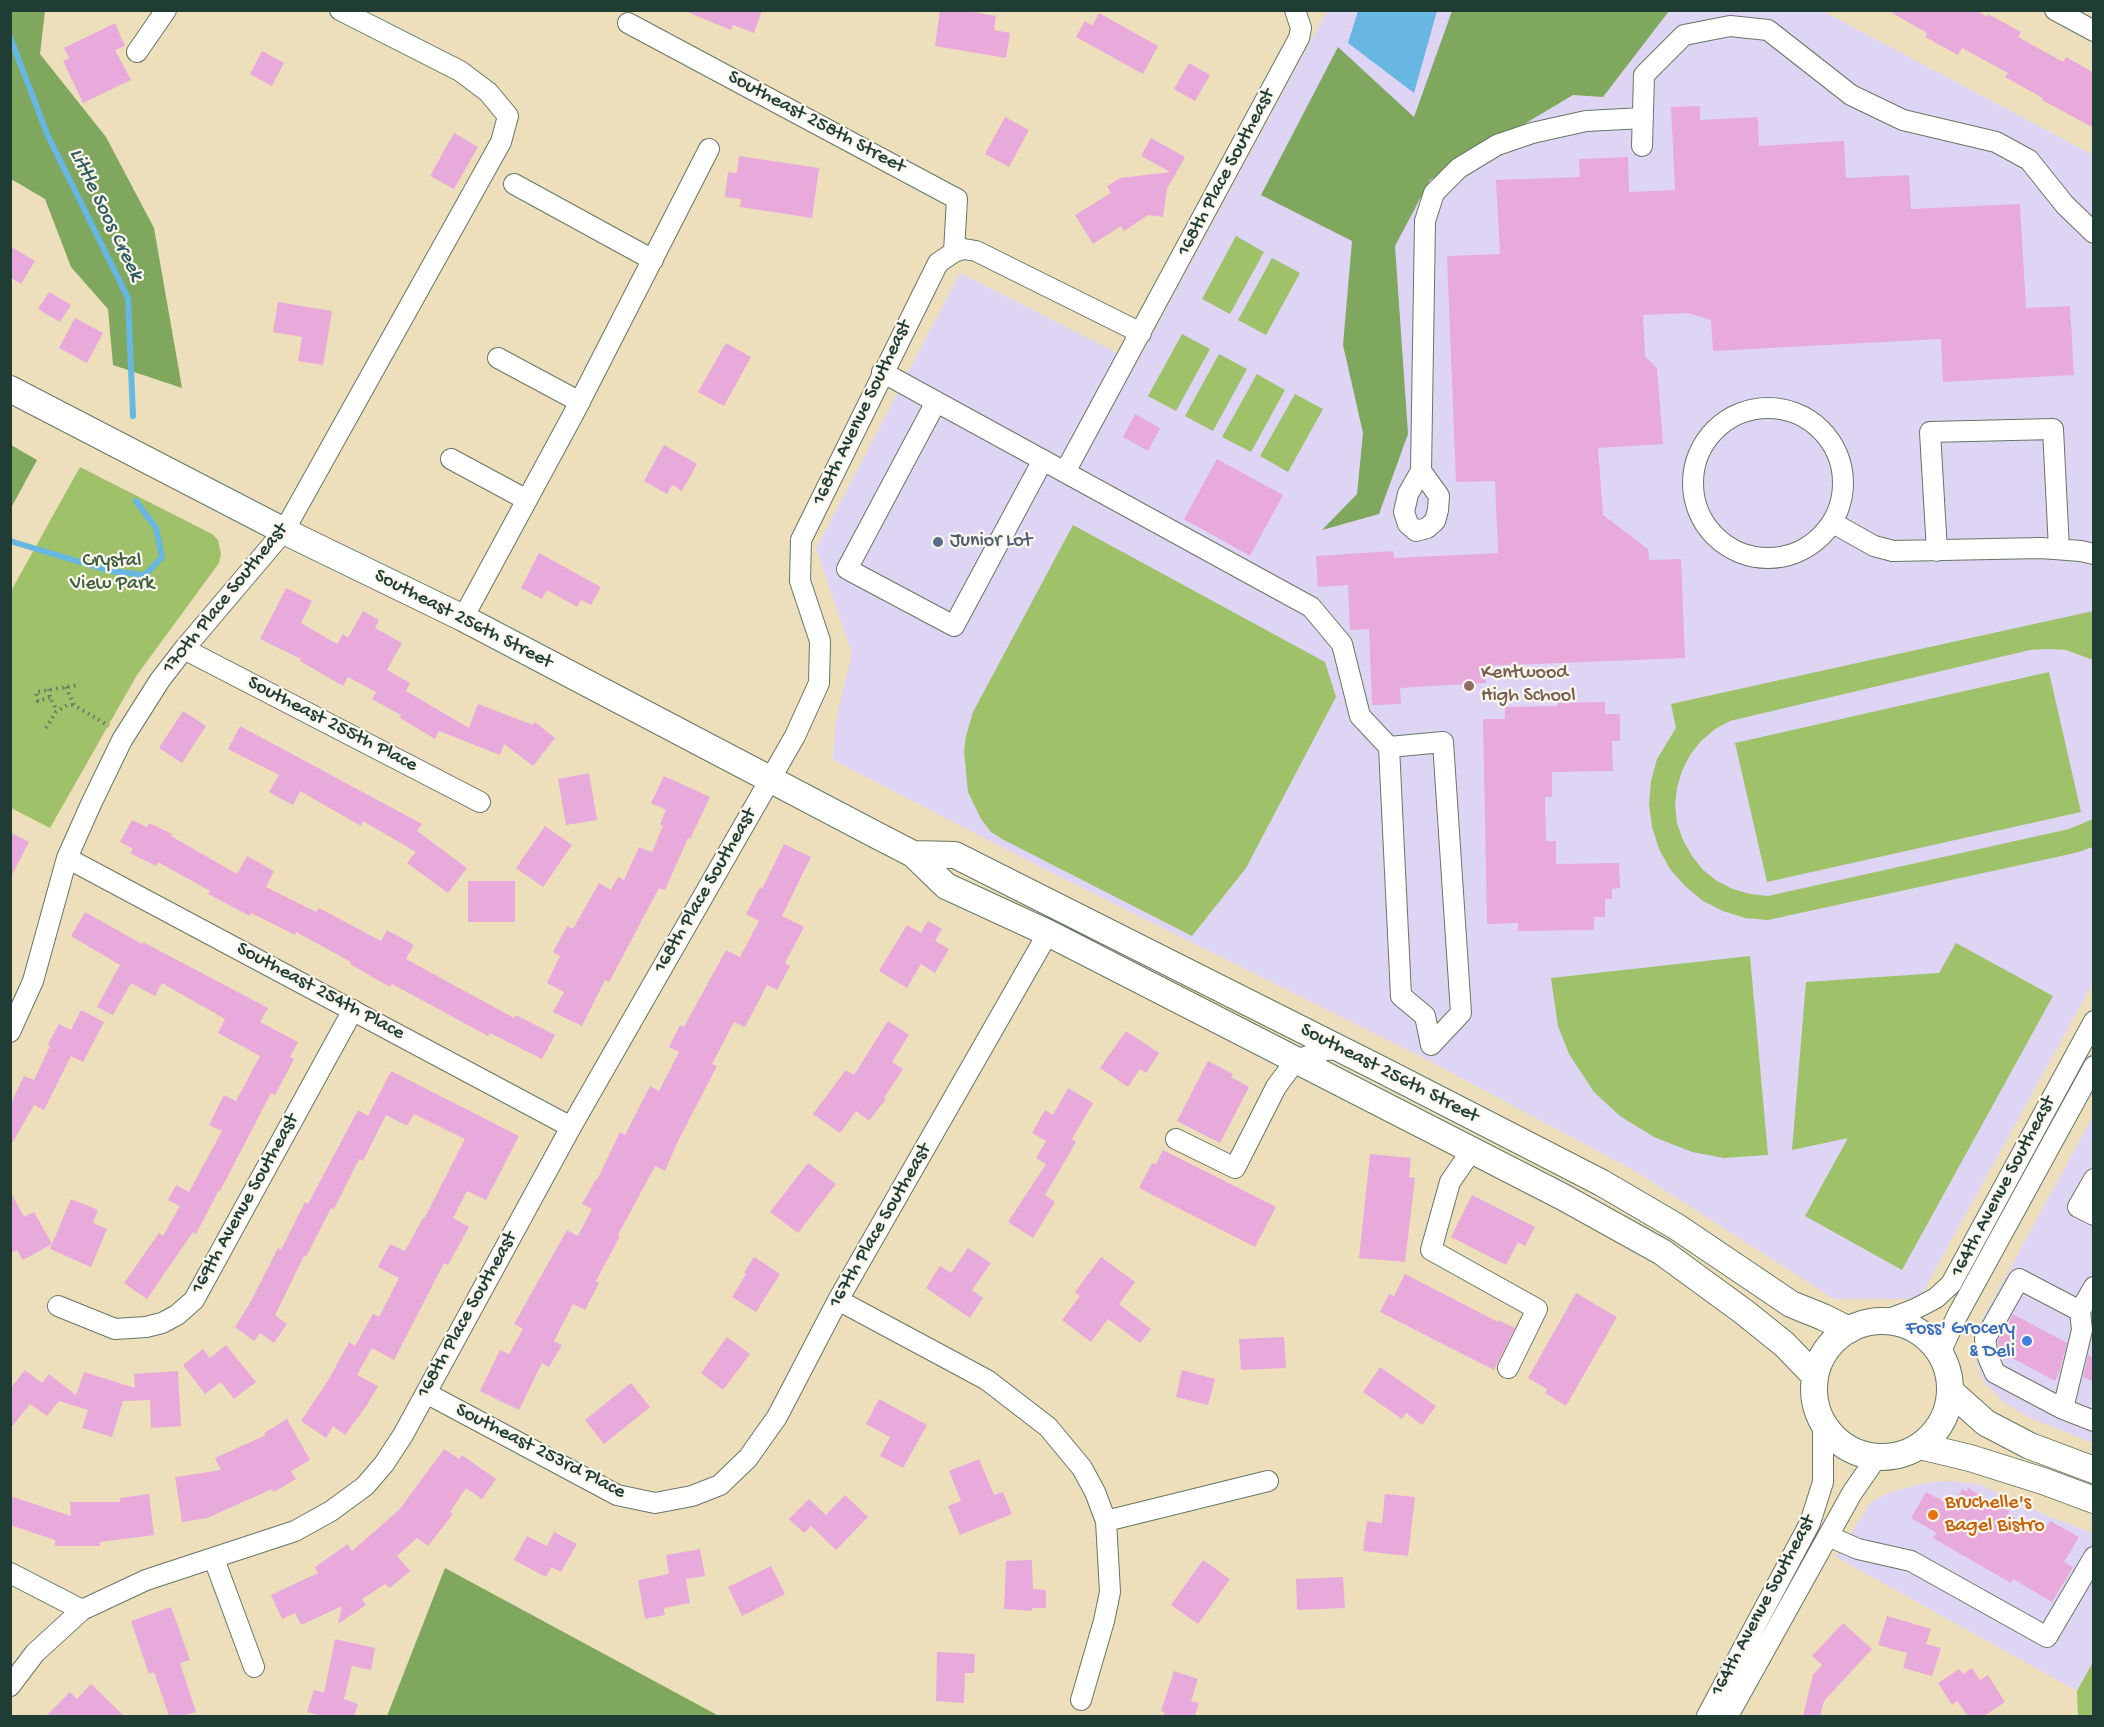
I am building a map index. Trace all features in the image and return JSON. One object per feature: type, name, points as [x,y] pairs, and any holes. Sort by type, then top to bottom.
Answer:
[{"type":"main road","name":"Southeast 256th Street","points":[[10,389],[284,531],[463,618],[772,779],[913,854],[946,886],[1048,933],[1563,1197],[1662,1252],[1784,1344],[1815,1376]]},
{"type":"main road","name":"Southeast 256th Street","points":[[913,854],[955,855],[1341,1049],[1602,1184],[1677,1227],[1791,1304],[1849,1330]]},
{"type":"main road","points":[[1472,1150],[1484,1142],[1514,1138]]},
{"type":"main road","points":[[1884,1322],[1906,1325],[1925,1336],[1940,1353],[1948,1371],[1950,1391],[1947,1412],[1936,1431],[1920,1446],[1899,1456],[1877,1457],[1855,1452],[1837,1440],[1823,1423],[1814,1392],[1815,1376],[1822,1358],[1833,1342],[1849,1330],[1866,1323],[1884,1322]]},
{"type":"main road","points":[[1950,1391],[1986,1423],[2030,1446],[2094,1470]]},
{"type":"main road","points":[[1920,1446],[2022,1474],[2094,1500]]},
{"type":"street","points":[[136,52],[166,10]]},
{"type":"street","name":"170th Place Southeast","points":[[10,1032],[33,981],[68,858],[91,804],[126,735],[160,680],[184,649],[284,531],[501,142],[508,116],[488,92],[460,71],[340,10]]},
{"type":"street","name":"168th Place Southeast","points":[[1065,472],[1142,333],[1299,38],[1301,28],[1295,10]]},
{"type":"street","points":[[2055,10],[2094,31]]},
{"type":"street","name":"Southeast 258th Street","points":[[628,22],[957,199],[954,252]]},
{"type":"street","points":[[1642,146],[1644,75],[1684,35],[1730,26],[1768,30],[1851,96],[1903,120],[1996,142],[2029,160],[2065,205],[2094,233]]},
{"type":"street","points":[[1421,471],[1425,221],[1434,193],[1458,168],[1497,145],[1532,133],[1586,121],[1643,118]]},
{"type":"street","points":[[463,618],[580,402],[709,149]]},
{"type":"street","points":[[513,184],[653,260]]},
{"type":"street","points":[[954,252],[964,249],[976,251],[1142,333]]},
{"type":"street","name":"168th Avenue Southeast","points":[[772,779],[819,683],[820,641],[800,581],[801,540],[882,372],[938,263],[954,252]]},
{"type":"street","points":[[498,358],[580,402]]},
{"type":"street","points":[[882,372],[1311,607],[1342,644],[1360,716],[1389,747],[1401,996],[1425,1016],[1431,1045],[1461,1013],[1443,742],[1389,747]]},
{"type":"street","points":[[936,402],[847,569],[954,626],[1043,460]]},
{"type":"street","points":[[1776,407],[1801,414],[1815,423],[1833,442],[1843,467],[1843,498],[1833,523],[1810,546],[1786,557],[1760,558],[1734,551],[1710,531],[1696,508],[1692,481],[1697,455],[1719,424],[1742,411],[1776,407]]},
{"type":"street","points":[[1937,550],[1930,432],[2053,429],[2059,549]]},
{"type":"street","points":[[451,459],[527,501]]},
{"type":"street","points":[[1833,523],[1874,546],[1893,551],[2059,549],[2094,554]]},
{"type":"street","name":"Southeast 255th Place","points":[[184,649],[480,801]]},
{"type":"street","name":"168th Place Southeast","points":[[10,1686],[35,1653],[82,1610],[146,1581],[295,1531],[331,1511],[365,1485],[384,1464],[426,1393],[572,1127],[772,779]]},
{"type":"street","name":"Southeast 254th Place","points":[[68,858],[572,1127]]},
{"type":"street","name":"167th Place Southeast","points":[[692,1496],[720,1485],[748,1458],[777,1417],[838,1300],[1048,933]]},
{"type":"street","name":"169th Avenue Southeast","points":[[58,1306],[115,1329],[146,1327],[162,1323],[177,1315],[194,1300],[353,1010]]},
{"type":"street","name":"164th Avenue Southeast","points":[[1884,1322],[1936,1298],[1951,1284],[2094,1021]]},
{"type":"street","points":[[1176,1139],[1235,1168],[1276,1087],[1296,1060],[1326,1050],[1341,1049]]},
{"type":"street","points":[[2074,1058],[2093,1068]]},
{"type":"street","name":"164th Avenue Southeast","points":[[1940,1353],[1963,1306],[2093,1068]]},
{"type":"street","points":[[1472,1150],[1450,1182],[1431,1250],[1537,1309],[1508,1368]]},
{"type":"street","points":[[2094,1179],[2078,1207],[2094,1215]]},
{"type":"street","points":[[2080,1311],[2019,1279],[1985,1339],[1988,1357],[1995,1373],[2063,1409],[2094,1421]]},
{"type":"street","points":[[2063,1409],[2082,1330],[2080,1311],[2094,1287]]},
{"type":"street","points":[[838,1300],[987,1380],[1048,1427],[1082,1468],[1095,1492],[1106,1521],[1110,1593],[1081,1700]]},
{"type":"street","name":"Southeast 253rd Place","points":[[426,1393],[617,1495],[655,1503],[692,1496]]},
{"type":"street","name":"164th Avenue Southeast","points":[[1707,1716],[1810,1523],[1823,1482],[1823,1423]]},
{"type":"street","name":"164th Avenue Southeast","points":[[1728,1716],[1852,1493],[1877,1457]]},
{"type":"street","points":[[1106,1521],[1268,1481]]},
{"type":"street","points":[[1828,1536],[1858,1549],[1911,1561],[2047,1637],[2094,1557]]},
{"type":"street","points":[[214,1559],[254,1667]]},
{"type":"street","points":[[10,1573],[82,1610]]},
{"type":"path","points":[[50,698],[38,701],[36,692],[78,685]]},
{"type":"path","points":[[66,687],[74,705]]},
{"type":"path","points":[[49,689],[50,698],[57,710]]},
{"type":"path","points":[[46,728],[57,710],[67,705],[74,705],[126,735]]},
{"type":"shaded area","name":"Kentwood High School","points":[[1327,11],[1823,11],[2093,155],[2093,983],[1919,1299],[1834,1299],[1633,1170],[1422,1057],[1052,873],[833,760],[836,720],[852,653],[816,549],[960,273],[1137,363]]},
{"type":"shaded area","points":[[2093,1116],[2093,1443],[2030,1418],[2005,1403],[1984,1382],[1977,1364],[1976,1339],[1979,1325]]},
{"type":"shaded area","points":[[1951,1481],[1979,1484],[2048,1516],[2093,1533],[2093,1662],[2077,1691],[1836,1557],[1871,1502],[1908,1487]]},
{"type":"green space","points":[[11,10],[45,11],[40,54],[106,137],[154,228],[182,388],[113,365],[108,309],[71,267],[45,199],[11,179]]},
{"type":"green space","points":[[1452,11],[1669,11],[1603,97],[1573,95],[1430,180],[1395,246],[1408,434],[1379,514],[1322,530],[1357,494],[1363,433],[1343,345],[1352,241],[1261,195],[1338,47],[1414,117]]},
{"type":"green space","points":[[1236,236],[1264,252],[1230,314],[1202,299]]},
{"type":"green space","points":[[1272,258],[1300,273],[1266,335],[1238,320]]},
{"type":"green space","points":[[1182,334],[1210,349],[1176,411],[1148,396]]},
{"type":"green space","points":[[1219,354],[1247,369],[1213,431],[1185,416]]},
{"type":"green space","points":[[1257,374],[1285,390],[1251,452],[1222,437]]},
{"type":"green space","points":[[1295,394],[1323,409],[1288,472],[1260,456]]},
{"type":"green space","points":[[11,445],[37,460],[11,508]]},
{"type":"green space","name":"Crystal View Park","points":[[80,467],[212,534],[218,540],[221,554],[219,563],[137,675],[50,828],[11,808],[11,591]]},
{"type":"green space","points":[[1073,525],[1325,662],[1336,697],[1246,868],[1192,936],[991,832],[981,819],[968,792],[964,751],[973,712]]},
{"type":"green space","points":[[2093,611],[2093,660],[2066,650],[2030,650],[1730,721],[1715,729],[1690,755],[1682,771],[1675,805],[1677,823],[1683,840],[1703,870],[1717,881],[1733,889],[1768,896],[2069,829],[2093,819],[2093,847],[2075,853],[1768,920],[1745,918],[1703,901],[1670,869],[1659,849],[1652,827],[1649,804],[1651,781],[1657,759],[1676,728],[1671,704]]},
{"type":"green space","points":[[2049,672],[2081,812],[1767,882],[1735,743]]},
{"type":"green space","points":[[1956,943],[2053,996],[1902,1270],[1805,1216],[1848,1138],[1792,1150],[1806,982],[1939,973]]},
{"type":"green space","points":[[1750,956],[1768,1155],[1724,1158],[1692,1152],[1654,1137],[1620,1116],[1594,1092],[1569,1054],[1558,1026],[1551,978]]},
{"type":"green space","points":[[445,1568],[719,1716],[387,1716]]},
{"type":"green space","points":[[2093,1662],[2093,1716],[2078,1716],[2077,1691]]},
{"type":"water","points":[[1358,11],[1437,11],[1414,93],[1348,43]]},
{"type":"building","points":[[682,10],[762,10],[754,33],[733,25],[731,30]]},
{"type":"building","points":[[940,10],[962,10],[996,16],[994,30],[1010,33],[1006,58],[935,46]]},
{"type":"building","points":[[1887,10],[1976,10],[2021,32],[2018,37],[2063,62],[2066,57],[2094,73],[2094,128],[2005,77],[2008,73],[1962,48],[1958,55],[1925,37],[1927,33]]},
{"type":"building","points":[[1099,13],[1158,46],[1143,74],[1076,37],[1085,21],[1092,26]]},
{"type":"building","points":[[115,23],[125,46],[115,50],[131,80],[83,103],[63,61],[69,58],[64,48]]},
{"type":"building","points":[[262,51],[284,63],[272,86],[250,74]]},
{"type":"building","points":[[1189,63],[1210,75],[1195,101],[1174,89]]},
{"type":"building","points":[[1700,106],[1700,120],[1758,117],[1759,146],[1844,141],[1846,178],[1909,175],[1911,209],[2020,204],[2026,308],[2070,306],[2074,375],[1943,382],[1941,339],[1713,351],[1711,320],[1688,313],[1643,315],[1645,356],[1657,368],[1663,444],[1598,448],[1603,515],[1648,549],[1649,560],[1681,559],[1685,658],[1485,666],[1486,683],[1400,688],[1401,704],[1372,705],[1369,629],[1350,630],[1348,585],[1318,587],[1316,556],[1393,551],[1394,558],[1498,553],[1495,481],[1456,482],[1447,256],[1500,254],[1496,180],[1580,177],[1579,159],[1628,157],[1629,192],[1675,190],[1671,107]]},
{"type":"building","points":[[1005,117],[1029,130],[1009,167],[985,154]]},
{"type":"building","points":[[454,133],[478,147],[454,189],[430,176]]},
{"type":"building","points":[[1151,138],[1185,157],[1167,189],[1163,217],[1148,215],[1124,231],[1121,226],[1093,244],[1075,215],[1111,193],[1107,186],[1120,178],[1170,172],[1141,156]]},
{"type":"building","points":[[739,156],[819,168],[812,218],[740,207],[741,199],[725,197],[728,172],[737,173]]},
{"type":"building","points":[[10,246],[35,261],[21,284],[10,277]]},
{"type":"building","points":[[49,292],[71,305],[60,322],[38,309]]},
{"type":"building","points":[[278,302],[332,311],[323,365],[298,361],[302,337],[273,332]]},
{"type":"building","points":[[75,318],[103,333],[87,363],[59,348]]},
{"type":"building","points":[[726,343],[751,357],[724,406],[698,392]]},
{"type":"building","points":[[1135,414],[1160,428],[1148,451],[1123,437]]},
{"type":"building","points":[[664,445],[697,464],[682,491],[672,485],[667,494],[644,481]]},
{"type":"building","points":[[1217,459],[1283,495],[1250,556],[1184,519]]},
{"type":"building","points":[[539,553],[601,587],[591,605],[581,600],[577,607],[547,590],[542,599],[521,588]]},
{"type":"building","points":[[286,588],[312,601],[301,623],[337,644],[343,634],[348,638],[363,611],[379,620],[375,628],[402,643],[387,670],[410,683],[406,691],[469,728],[478,704],[533,725],[535,722],[555,738],[533,766],[504,744],[500,755],[439,731],[435,739],[400,718],[401,715],[372,699],[376,692],[348,677],[343,686],[300,661],[301,659],[260,639]]},
{"type":"building","points":[[1605,702],[1605,714],[1620,714],[1620,741],[1612,741],[1613,771],[1552,772],[1552,797],[1545,797],[1546,841],[1556,841],[1556,864],[1619,863],[1620,888],[1612,889],[1612,899],[1605,899],[1605,917],[1594,917],[1594,930],[1518,931],[1518,923],[1487,924],[1483,719],[1505,719],[1505,707]]},
{"type":"building","points":[[183,711],[206,726],[182,763],[159,748]]},
{"type":"building","points":[[240,726],[422,824],[417,831],[467,868],[448,893],[407,863],[416,852],[363,821],[361,826],[300,791],[293,805],[269,792],[279,775],[228,749]]},
{"type":"building","points":[[589,773],[597,820],[566,825],[558,779]]},
{"type":"building","points":[[664,776],[710,797],[690,839],[688,838],[665,890],[659,888],[609,982],[605,980],[582,1026],[553,1012],[564,992],[547,983],[560,956],[553,952],[567,926],[573,929],[599,883],[611,890],[618,877],[624,880],[639,847],[652,852],[663,826],[660,824],[666,810],[651,803]]},
{"type":"building","points":[[132,820],[147,827],[149,823],[172,834],[171,836],[237,874],[247,856],[274,871],[266,887],[316,912],[319,908],[381,941],[387,930],[414,945],[406,959],[514,1018],[516,1015],[555,1035],[542,1059],[490,1033],[488,1036],[392,984],[390,987],[350,964],[351,962],[296,932],[295,935],[251,913],[250,916],[208,894],[210,891],[158,862],[156,866],[130,853],[133,849],[120,842]]},
{"type":"building","points":[[545,826],[572,845],[543,887],[516,868]]},
{"type":"building","points":[[10,832],[29,842],[10,879]]},
{"type":"building","points":[[784,844],[811,857],[782,916],[804,927],[785,963],[790,966],[777,990],[767,985],[745,1027],[734,1022],[712,1064],[717,1066],[665,1171],[655,1166],[618,1235],[620,1236],[596,1281],[599,1283],[585,1310],[573,1304],[554,1341],[562,1345],[549,1367],[542,1363],[519,1410],[480,1391],[500,1350],[509,1354],[523,1329],[514,1324],[567,1230],[578,1236],[592,1209],[582,1204],[597,1180],[620,1132],[625,1135],[650,1086],[659,1091],[679,1052],[669,1047],[680,1025],[684,1027],[726,950],[740,957],[759,921],[746,914],[760,887],[762,889]]},
{"type":"building","points":[[468,881],[515,881],[515,922],[468,922]]},
{"type":"building","points":[[85,912],[142,944],[143,942],[268,1008],[260,1022],[298,1042],[290,1057],[294,1059],[275,1095],[271,1093],[196,1234],[193,1232],[147,1299],[124,1283],[159,1233],[163,1236],[180,1206],[168,1200],[176,1185],[189,1192],[222,1131],[209,1125],[224,1095],[236,1101],[260,1056],[218,1033],[225,1019],[162,983],[155,996],[131,983],[113,1015],[97,1007],[120,965],[71,936]]},
{"type":"building","points":[[928,921],[942,929],[935,941],[949,949],[935,973],[921,964],[907,988],[879,971],[907,925],[921,933]]},
{"type":"building","points":[[81,1010],[104,1022],[83,1062],[71,1056],[44,1110],[34,1105],[10,1147],[10,1105],[24,1076],[34,1080],[50,1046],[48,1044],[59,1024],[71,1030]]},
{"type":"building","points":[[888,1021],[909,1035],[892,1062],[903,1069],[884,1098],[886,1099],[869,1121],[856,1111],[840,1133],[813,1114],[846,1070],[854,1075]]},
{"type":"building","points":[[1126,1031],[1159,1053],[1146,1073],[1140,1069],[1128,1087],[1100,1068]]},
{"type":"building","points":[[1208,1061],[1233,1074],[1231,1077],[1249,1087],[1220,1143],[1177,1121]]},
{"type":"building","points":[[391,1071],[519,1136],[486,1200],[467,1191],[453,1218],[469,1227],[448,1265],[444,1263],[394,1360],[372,1348],[357,1375],[378,1386],[367,1405],[345,1435],[333,1426],[326,1438],[301,1421],[329,1379],[349,1342],[355,1346],[373,1314],[379,1317],[399,1278],[378,1267],[390,1244],[405,1251],[465,1139],[414,1114],[407,1126],[386,1115],[363,1161],[359,1159],[334,1209],[331,1208],[306,1257],[304,1256],[275,1315],[287,1324],[274,1343],[260,1333],[254,1341],[235,1327],[278,1248],[281,1250],[305,1202],[308,1204],[358,1110],[368,1116]]},
{"type":"building","points":[[1068,1088],[1093,1103],[1072,1139],[1076,1142],[1045,1195],[1055,1202],[1033,1238],[1008,1222],[1046,1164],[1036,1158],[1046,1141],[1032,1133],[1045,1110],[1053,1115]]},
{"type":"building","points":[[1163,1150],[1276,1207],[1255,1247],[1139,1188],[1152,1163],[1156,1164]]},
{"type":"building","points":[[1370,1154],[1411,1158],[1409,1177],[1415,1178],[1405,1262],[1359,1258]]},
{"type":"building","points":[[808,1163],[836,1184],[798,1233],[770,1212]]},
{"type":"building","points":[[10,1191],[24,1217],[34,1212],[52,1244],[23,1260],[17,1250],[10,1253]]},
{"type":"building","points":[[1472,1195],[1535,1227],[1525,1246],[1518,1242],[1506,1265],[1451,1237]]},
{"type":"building","points":[[71,1199],[98,1210],[93,1223],[107,1229],[91,1267],[50,1249]]},
{"type":"building","points":[[968,1248],[991,1263],[972,1290],[983,1298],[970,1318],[926,1288],[940,1266],[951,1273]]},
{"type":"building","points":[[754,1257],[780,1274],[756,1312],[732,1297]]},
{"type":"building","points":[[1101,1257],[1135,1282],[1119,1304],[1151,1329],[1140,1343],[1108,1319],[1091,1342],[1062,1320],[1080,1296],[1075,1292]]},
{"type":"building","points":[[1405,1274],[1498,1322],[1498,1320],[1515,1328],[1494,1370],[1380,1312],[1389,1294],[1394,1296]]},
{"type":"building","points":[[1576,1293],[1617,1317],[1566,1406],[1545,1393],[1547,1389],[1528,1378]]},
{"type":"building","name":"Foss' Grocery & Deli","points":[[2013,1314],[2067,1343],[2055,1381],[1999,1351],[1998,1341]]},
{"type":"building","points":[[727,1337],[750,1354],[723,1390],[701,1373]]},
{"type":"building","points":[[1284,1337],[1286,1368],[1241,1370],[1239,1339]]},
{"type":"building","points":[[226,1345],[256,1382],[234,1399],[221,1382],[205,1394],[183,1365],[203,1349],[210,1358]]},
{"type":"building","points":[[2088,1355],[2094,1358],[2094,1382],[2083,1377]]},
{"type":"building","points":[[1380,1367],[1436,1406],[1422,1425],[1406,1413],[1402,1419],[1363,1392]]},
{"type":"building","points":[[25,1370],[42,1383],[49,1374],[76,1395],[84,1372],[135,1388],[134,1374],[178,1371],[181,1426],[151,1428],[150,1400],[123,1401],[112,1437],[82,1428],[88,1410],[59,1401],[47,1416],[30,1404],[10,1429],[10,1389]]},
{"type":"building","points":[[1182,1370],[1215,1379],[1208,1405],[1176,1397]]},
{"type":"building","points":[[631,1383],[650,1407],[604,1444],[585,1420]]},
{"type":"building","points":[[879,1399],[927,1425],[903,1468],[880,1456],[890,1437],[866,1424]]},
{"type":"building","points":[[287,1419],[310,1460],[291,1471],[296,1479],[274,1492],[272,1489],[207,1518],[182,1522],[175,1477],[221,1470],[215,1458],[266,1435],[264,1433]]},
{"type":"building","points":[[444,1449],[459,1459],[462,1455],[496,1479],[482,1499],[466,1488],[450,1512],[453,1514],[428,1546],[417,1538],[397,1556],[410,1571],[390,1588],[385,1584],[362,1599],[366,1605],[338,1624],[342,1606],[301,1625],[295,1613],[282,1619],[271,1595],[318,1573],[315,1567],[348,1544],[352,1551],[399,1510]]},
{"type":"building","points":[[979,1459],[994,1495],[1003,1492],[1012,1514],[960,1535],[948,1506],[961,1501],[949,1471]]},
{"type":"building","points":[[1968,1488],[2009,1511],[2008,1514],[2042,1534],[2050,1521],[2079,1537],[2064,1562],[2073,1567],[2052,1602],[2013,1579],[2011,1583],[1933,1538],[1937,1533],[1911,1518],[1926,1492],[1952,1506],[1962,1489],[1967,1492]]},
{"type":"building","points":[[149,1494],[154,1535],[100,1542],[100,1546],[55,1546],[55,1540],[10,1525],[10,1496],[71,1516],[70,1502],[120,1502],[120,1498]]},
{"type":"building","points":[[1385,1494],[1415,1497],[1408,1556],[1363,1551],[1367,1521],[1382,1523]]},
{"type":"building","points":[[845,1495],[868,1517],[836,1550],[811,1526],[804,1533],[789,1519],[809,1499],[826,1515]]},
{"type":"building","points":[[554,1532],[577,1544],[561,1572],[551,1567],[546,1577],[514,1560],[527,1536],[547,1546]]},
{"type":"building","points":[[700,1549],[705,1576],[686,1579],[690,1603],[664,1608],[665,1615],[645,1619],[638,1580],[669,1574],[666,1555]]},
{"type":"building","points":[[1032,1560],[1033,1589],[1046,1590],[1046,1608],[1032,1608],[1032,1611],[1004,1609],[1006,1561]]},
{"type":"building","points":[[1203,1560],[1230,1579],[1198,1624],[1171,1605]]},
{"type":"building","points":[[771,1566],[785,1594],[742,1616],[728,1587]]},
{"type":"building","points":[[1343,1577],[1345,1608],[1297,1610],[1296,1579]]},
{"type":"building","points":[[171,1607],[190,1660],[180,1663],[196,1712],[182,1716],[169,1716],[154,1672],[149,1674],[131,1621]]},
{"type":"building","points":[[1887,1616],[1931,1629],[1926,1644],[1941,1648],[1932,1676],[1903,1668],[1907,1653],[1878,1645]]},
{"type":"building","points":[[1843,1623],[1872,1649],[1824,1701],[1820,1716],[1803,1716],[1813,1675],[1822,1665],[1812,1656]]},
{"type":"building","points":[[335,1639],[375,1648],[371,1670],[352,1666],[344,1699],[358,1704],[354,1716],[322,1716],[307,1712],[314,1690],[324,1693]]},
{"type":"building","points":[[937,1652],[975,1654],[974,1673],[965,1673],[964,1703],[936,1701]]},
{"type":"building","points":[[1972,1668],[1980,1680],[1988,1675],[2005,1702],[1984,1716],[1968,1716],[1957,1701],[1952,1705],[1938,1683],[1959,1669],[1963,1674]]},
{"type":"building","points":[[1174,1671],[1198,1679],[1191,1701],[1199,1703],[1195,1716],[1163,1716],[1165,1712],[1161,1711]]},
{"type":"building","points":[[91,1684],[124,1716],[46,1716],[70,1692],[77,1699]]},
{"type":"waterway","name":"Little Soos Creek","points":[[10,37],[48,136],[128,298],[133,416]]},
{"type":"waterway","name":"Little Soos Creek","points":[[10,541],[110,571],[145,575],[162,557],[156,528],[136,501]]},
{"type":"place","name":"Junior Lot","points":[[938,542]]},
{"type":"place","name":"Kentwood High School","points":[[1469,686]]},
{"type":"place","name":"Foss' Grocery & Deli","points":[[2027,1341]]},
{"type":"place","name":"Bruchelle's Bagel Bistro","points":[[1933,1515]]}]
